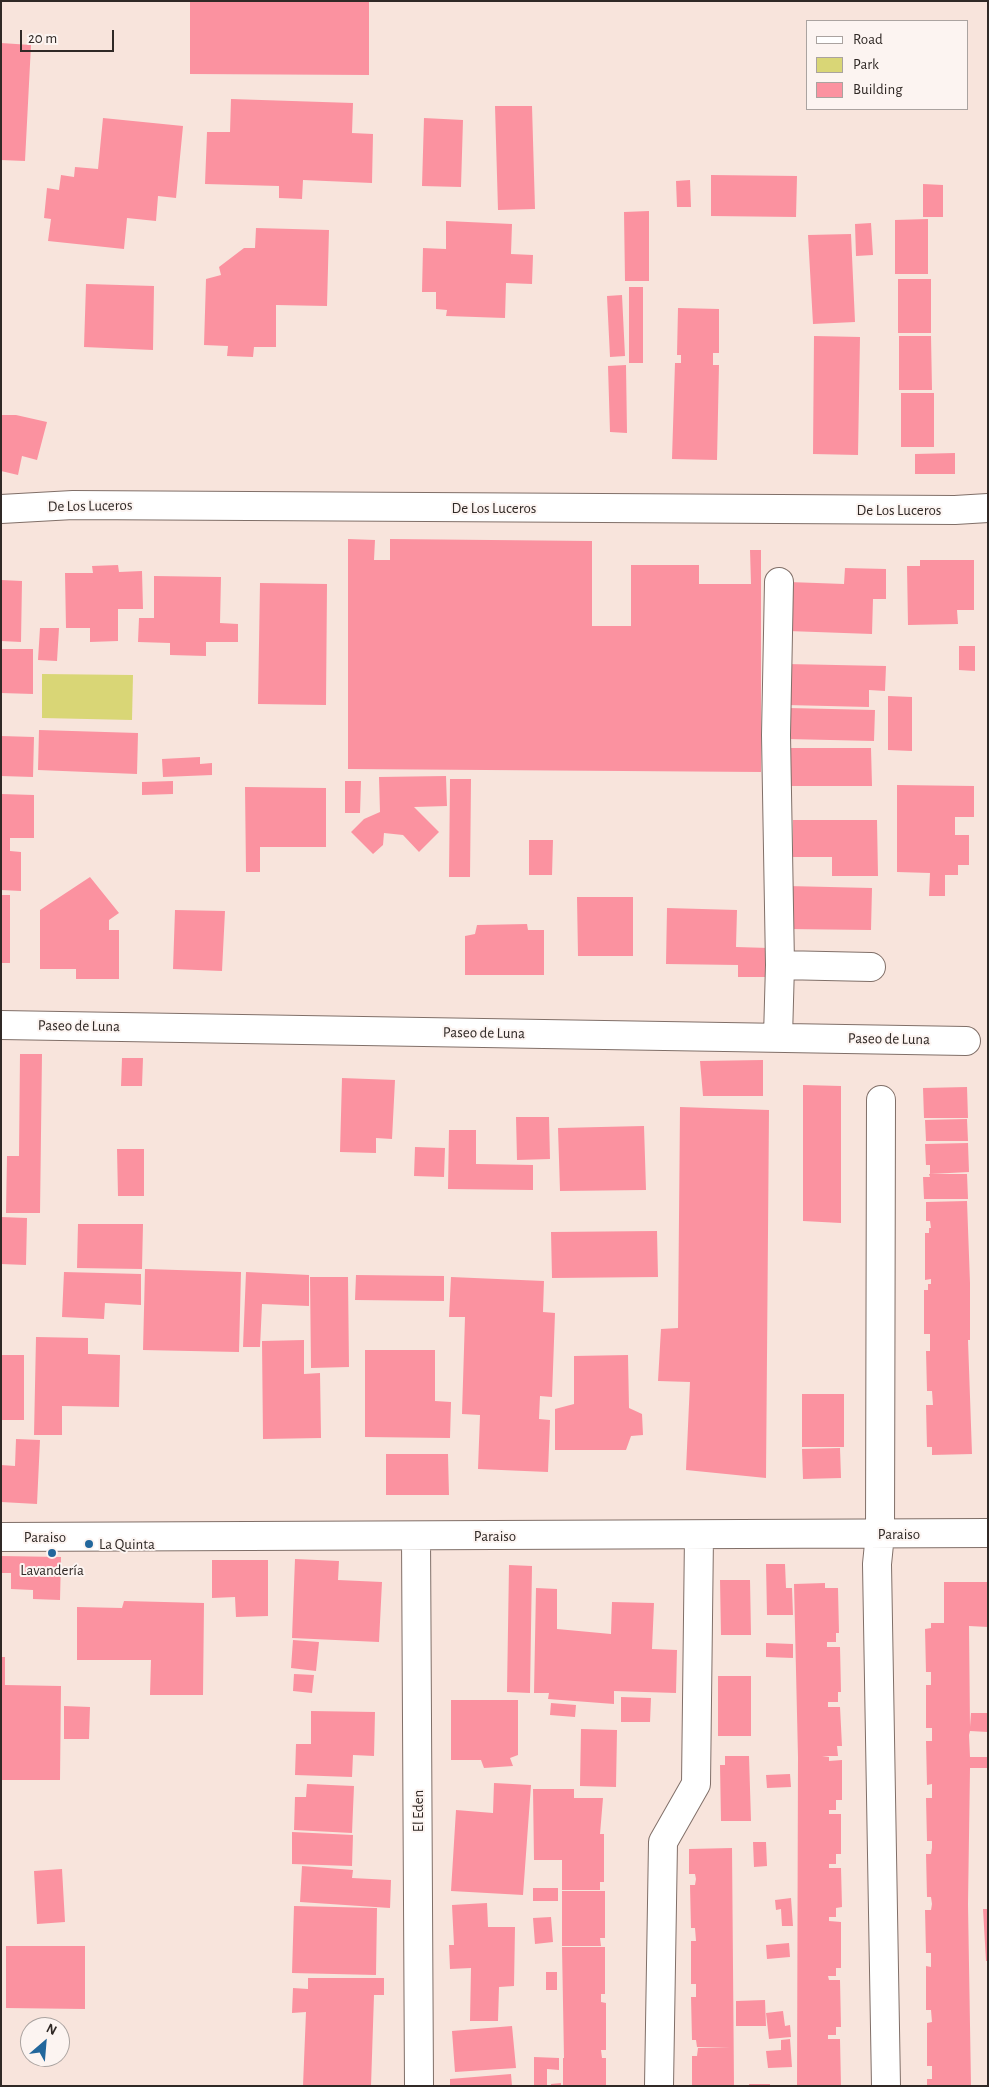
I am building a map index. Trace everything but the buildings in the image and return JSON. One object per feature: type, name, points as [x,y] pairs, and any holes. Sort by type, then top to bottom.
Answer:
[{"type":"street","name":"De Los Luceros","points":[[1,509],[73,505],[945,510],[988,508]]},
{"type":"street","points":[[778,1038],[780,965],[776,735],[779,582]]},
{"type":"street","points":[[780,965],[871,967]]},
{"type":"street","name":"Paseo de Luna","points":[[1,1025],[966,1041]]},
{"type":"street","points":[[880,1100],[880,1534],[877,1564],[886,2086]]},
{"type":"street","name":"Paraiso","points":[[1,1537],[988,1534]]},
{"type":"street","points":[[659,2086],[662,1842],[696,1784],[699,1535]]},
{"type":"street","name":"El Eden","points":[[416,1537],[419,2086]]},
{"type":"green space","points":[[42,674],[133,675],[132,720],[42,718]]},
{"type":"place","name":"La Quinta","points":[[89,1544]]},
{"type":"place","name":"Lavandería","points":[[52,1553]]}]
